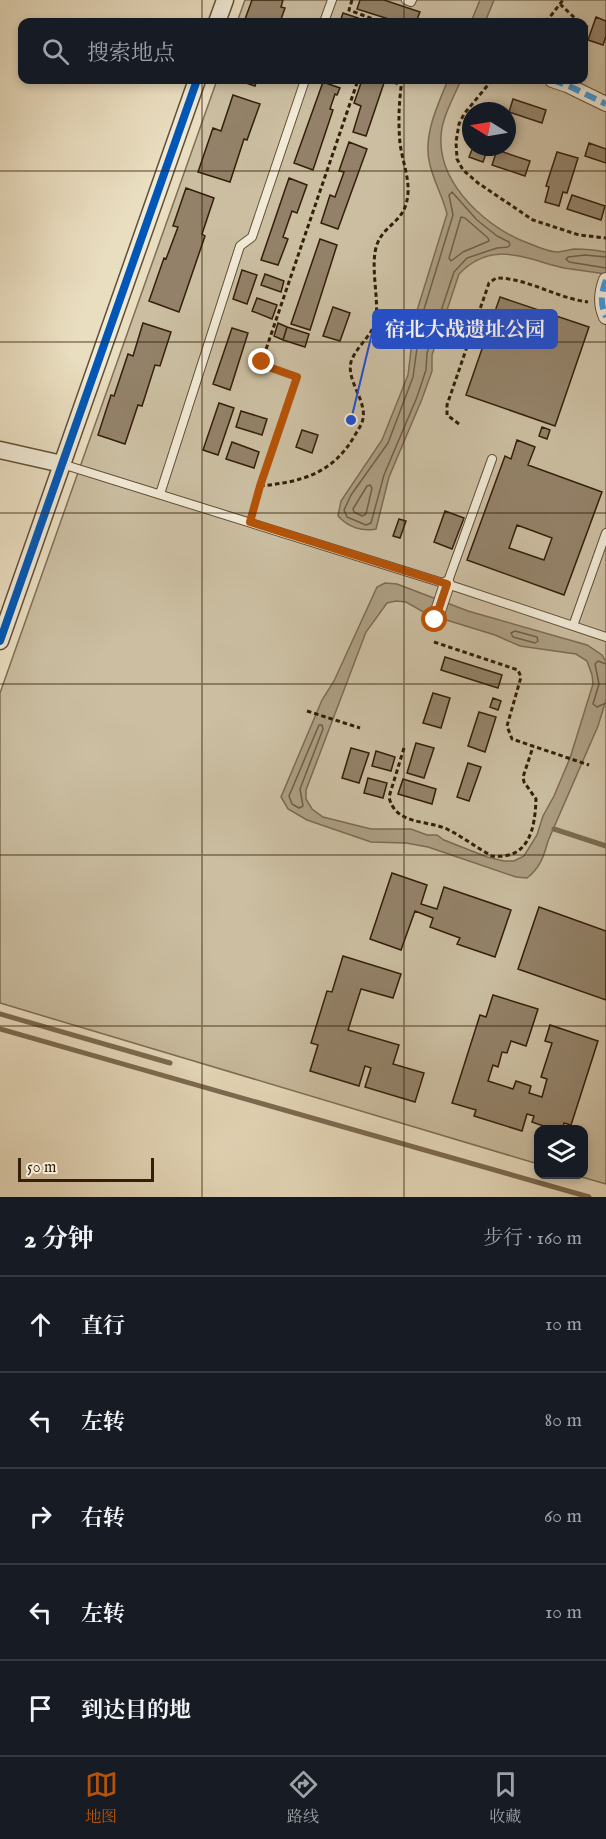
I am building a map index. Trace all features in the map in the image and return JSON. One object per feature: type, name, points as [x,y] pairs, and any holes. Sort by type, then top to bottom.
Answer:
[{"type":"street","points":[[218,18],[225,0]]},
{"type":"street","points":[[0,641],[196,84]]},
{"type":"street","points":[[564,84],[606,104]]},
{"type":"street","points":[[606,280],[601,302],[606,317]]},
{"type":"street","points":[[0,450],[62,464]]},
{"type":"street","points":[[435,620],[447,584]]},
{"type":"lane","points":[[325,18],[332,0]]},
{"type":"lane","points":[[406,0],[412,0]]},
{"type":"lane","points":[[160,494],[240,246],[252,237],[304,84]]},
{"type":"lane","points":[[447,584],[492,459]]},
{"type":"lane","points":[[62,464],[447,584],[606,638]]},
{"type":"lane","points":[[573,626],[606,533]]},
{"type":"path","points":[[352,0],[349,10],[370,18]]},
{"type":"path","points":[[549,18],[563,0]]},
{"type":"path","points":[[560,4],[575,18]]},
{"type":"path","points":[[250,522],[297,377],[263,365],[262,362],[357,84]]},
{"type":"path","points":[[260,486],[289,483],[333,464],[347,450],[363,422],[361,402],[350,372],[351,364],[357,347],[372,330],[375,320],[377,243],[398,220],[407,203],[408,192],[400,144],[399,101],[401,84]]},
{"type":"path","points":[[489,84],[464,114],[459,124],[456,142],[457,159],[463,170],[478,183],[533,220],[579,235],[606,238]]},
{"type":"path","points":[[459,424],[447,415],[447,405],[489,283],[496,278],[515,280],[567,299],[601,302]]},
{"type":"path","points":[[434,642],[514,668],[520,672],[520,684],[507,726],[512,740],[588,765]]},
{"type":"path","points":[[308,711],[360,728]]},
{"type":"path","points":[[404,748],[390,797],[390,801],[401,814],[417,823],[446,829],[492,856],[499,857],[510,855],[521,849],[530,837],[536,799],[523,777],[533,747]]},
{"type":"shaded area","points":[[245,0],[606,0],[606,1184],[588,1179],[588,1125],[534,1125],[534,1163],[0,1003],[0,693],[216,84],[588,84],[588,18],[238,18]]},
{"type":"water","points":[[480,0],[494,0],[487,18],[473,18]]},
{"type":"water","points":[[446,84],[459,84],[444,122],[441,136],[442,154],[457,189],[484,218],[517,238],[541,248],[556,252],[574,249],[606,252],[606,274],[564,268],[509,254],[496,254],[471,263],[459,274],[432,355],[432,371],[389,477],[376,529],[360,529],[346,523],[338,516],[341,501],[382,440],[408,375],[415,317],[447,214],[428,154],[432,121]]},
{"type":"water","points":[[385,583],[397,584],[468,611],[587,645],[602,655],[606,662],[606,700],[598,726],[541,861],[527,878],[516,877],[428,847],[406,843],[371,842],[307,820],[288,809],[281,797],[322,700],[334,681],[377,587]],"holes":[[[406,602],[427,614],[495,635],[520,646],[576,654],[587,661],[593,684],[570,758],[543,816],[537,835],[524,856],[514,861],[487,857],[437,835],[427,835],[411,829],[371,829],[323,817],[312,809],[306,799],[306,790],[366,632],[387,603]]]},
{"type":"building","points":[[252,0],[283,0],[281,7],[285,8],[281,18],[245,18]]},
{"type":"building","points":[[360,0],[384,0],[420,12],[418,18],[385,18],[357,9]]},
{"type":"building","points":[[343,13],[358,18],[341,18]]},
{"type":"building","points":[[596,17],[606,21],[606,36],[603,45],[588,40]]},
{"type":"building","points":[[322,84],[340,88],[337,95],[335,94],[330,109],[333,110],[313,170],[294,163]]},
{"type":"building","points":[[361,84],[384,84],[366,136],[353,132],[361,106],[354,103]]},
{"type":"building","points":[[233,95],[260,104],[247,140],[244,139],[230,182],[198,172],[213,128],[221,131]]},
{"type":"building","points":[[513,99],[546,110],[542,123],[516,114],[516,102],[512,102]]},
{"type":"building","points":[[349,142],[367,149],[338,229],[321,223],[330,195],[335,197],[344,172],[339,171]]},
{"type":"building","points":[[589,143],[606,149],[606,163],[585,156]]},
{"type":"building","points":[[557,152],[578,158],[567,193],[563,192],[559,206],[545,202],[549,187],[546,186]]},
{"type":"building","points":[[469,156],[485,156],[483,162]]},
{"type":"building","points":[[495,156],[515,156],[530,161],[525,176],[492,165]]},
{"type":"building","points":[[289,178],[307,185],[297,213],[292,211],[283,237],[288,239],[278,265],[261,260]]},
{"type":"building","points":[[186,188],[214,198],[202,234],[205,236],[179,312],[149,301],[178,227],[173,226]]},
{"type":"building","points":[[572,195],[605,206],[601,220],[567,209]]},
{"type":"building","points":[[320,239],[337,245],[310,330],[291,324]]},
{"type":"building","points":[[242,270],[257,275],[247,304],[233,299]]},
{"type":"building","points":[[265,274],[284,281],[281,292],[261,285]]},
{"type":"building","points":[[500,297],[589,327],[555,426],[466,395]]},
{"type":"building","points":[[257,298],[277,305],[272,319],[252,311]]},
{"type":"building","points":[[333,307],[350,313],[340,341],[323,336]]},
{"type":"building","points":[[143,323],[171,332],[160,366],[155,365],[142,406],[138,405],[125,444],[98,435],[128,354],[133,356]]},
{"type":"building","points":[[278,323],[287,327],[283,340],[274,336]]},
{"type":"building","points":[[287,327],[309,334],[305,347],[283,340]]},
{"type":"building","points":[[232,328],[248,333],[230,390],[213,384]]},
{"type":"building","points":[[219,403],[234,408],[218,455],[203,450]]},
{"type":"building","points":[[241,411],[267,419],[262,435],[236,427]]},
{"type":"building","points":[[542,427],[550,430],[547,439],[539,436]]},
{"type":"building","points":[[302,430],[318,435],[312,453],[296,447]]},
{"type":"building","points":[[517,440],[535,447],[528,465],[602,492],[564,595],[467,560],[505,456],[511,459]],"holes":[[[517,525],[552,538],[544,560],[509,548]]]},
{"type":"building","points":[[232,442],[259,452],[254,468],[226,459]]},
{"type":"building","points":[[445,511],[464,518],[452,549],[434,542]]},
{"type":"building","points":[[399,519],[406,521],[400,538],[393,536]]},
{"type":"building","points":[[445,657],[502,675],[498,688],[441,670]]},
{"type":"building","points":[[433,693],[450,698],[441,728],[423,723]]},
{"type":"building","points":[[493,698],[501,701],[498,710],[490,707]]},
{"type":"building","points":[[479,712],[496,717],[485,752],[468,746]]},
{"type":"building","points":[[416,743],[434,748],[424,778],[407,773]]},
{"type":"building","points":[[351,748],[369,753],[359,783],[342,778]]},
{"type":"building","points":[[376,751],[395,757],[391,771],[372,766]]},
{"type":"building","points":[[468,763],[481,767],[469,801],[457,797]]},
{"type":"building","points":[[368,778],[387,783],[383,798],[364,793]]},
{"type":"building","points":[[403,779],[436,789],[432,804],[398,794]]},
{"type":"building","points":[[392,873],[427,885],[421,904],[437,909],[444,887],[511,910],[495,957],[457,944],[460,938],[430,927],[433,918],[415,911],[401,950],[370,939]]},
{"type":"building","points":[[539,907],[606,931],[606,1000],[518,969]]},
{"type":"building","points":[[343,956],[401,974],[393,998],[361,989],[348,1030],[399,1045],[393,1064],[424,1073],[415,1102],[365,1087],[371,1068],[365,1066],[359,1086],[310,1071],[318,1045],[311,1043],[327,991],[332,992]]},
{"type":"building","points":[[493,995],[538,1009],[526,1046],[511,1041],[507,1053],[502,1052],[498,1067],[493,1065],[488,1081],[513,1089],[516,1081],[531,1086],[529,1093],[542,1097],[547,1079],[541,1077],[552,1043],[545,1041],[550,1025],[598,1041],[571,1125],[564,1123],[563,1125],[541,1125],[532,1122],[534,1116],[527,1114],[522,1131],[474,1116],[476,1110],[452,1103],[480,1015],[486,1017]]},
{"type":"waterway","points":[[554,829],[606,846]]},
{"type":"waterway","points":[[0,1014],[170,1063]]},
{"type":"waterway","points":[[0,1029],[589,1197]]},
{"type":"marked path","points":[[564,84],[606,104]]},
{"type":"marked path","points":[[606,280],[602,298],[606,317]]},
{"type":"marked path","points":[[435,620],[447,584]]},
{"type":"cycle path","points":[[0,641],[196,84]]},
{"type":"place","name":"宿北大战遗址公园","points":[[351,420]]},
{"type":"route","points":[[262,362],[263,365],[297,377],[250,522],[447,584],[435,620]]}]
